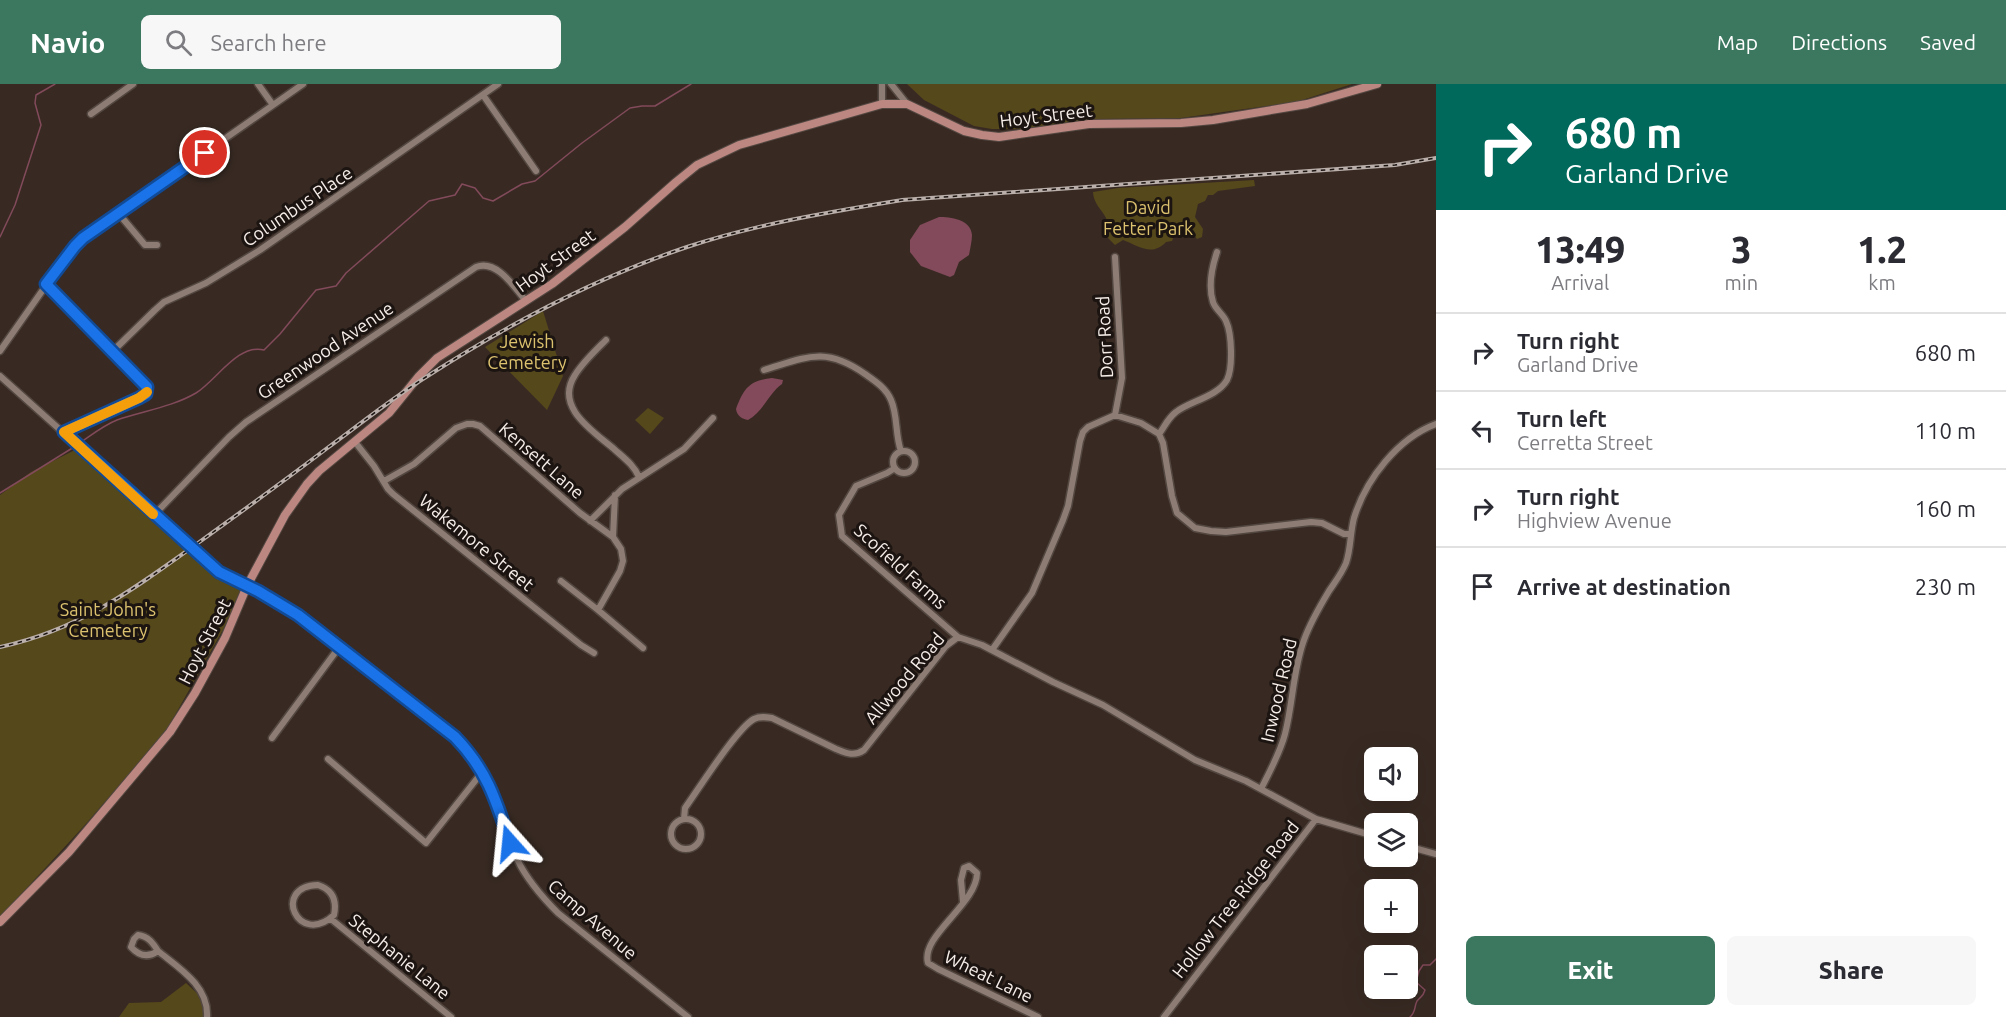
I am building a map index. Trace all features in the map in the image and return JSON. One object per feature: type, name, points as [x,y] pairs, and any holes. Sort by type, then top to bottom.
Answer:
[{"type":"main road","name":"Hoyt Street","points":[[0,922],[69,852],[170,732],[220,647],[247,586],[294,499],[319,471],[395,407],[419,376],[437,358],[526,301],[598,248],[683,175],[703,162],[740,145],[882,104],[907,104],[964,131],[999,137],[1102,123],[1180,123],[1213,120],[1307,104],[1377,84]]},
{"type":"street","points":[[91,114],[133,84]]},
{"type":"street","points":[[258,84],[273,105]]},
{"type":"street","points":[[0,351],[78,242],[303,84]]},
{"type":"street","name":"Columbus Place","points":[[113,351],[164,302],[206,283],[260,250],[498,84]]},
{"type":"street","points":[[882,84],[882,104]]},
{"type":"street","points":[[891,84],[907,104]]},
{"type":"street","points":[[483,95],[536,171]]},
{"type":"street","points":[[119,214],[145,245],[157,245]]},
{"type":"street","points":[[1159,434],[1170,417],[1215,391],[1225,383],[1228,377],[1230,331],[1225,318],[1212,299],[1211,286],[1217,252]]},
{"type":"street","name":"Dorr Road","points":[[1114,257],[1122,378],[1114,416]]},
{"type":"street","name":"Greenwood Avenue","points":[[154,515],[246,422],[476,267],[486,265],[495,268],[526,301]]},
{"type":"street","points":[[46,284],[142,381],[148,391],[139,398],[64,432]]},
{"type":"street","points":[[606,340],[574,377],[569,390],[570,402],[578,417],[633,466],[639,477]]},
{"type":"street","name":"Scofield Farms","points":[[764,370],[817,355],[841,360],[855,367],[876,381],[889,396],[894,410],[901,451]]},
{"type":"street","name":"Camp Avenue","points":[[0,376],[219,572],[298,615],[455,737],[483,771],[494,794],[517,860],[542,897],[558,913],[688,1017]]},
{"type":"street","points":[[992,650],[1032,593],[1063,520],[1083,432],[1094,423],[1114,416],[1141,423],[1159,434],[1167,459],[1177,513],[1195,528],[1226,532],[1311,522],[1322,523],[1344,534],[1350,534]]},
{"type":"street","name":"Kensett Lane","points":[[590,521],[615,495],[639,477],[684,450],[713,418]]},
{"type":"street","name":"Kensett Lane","points":[[384,481],[414,464],[456,428],[472,423],[485,430],[590,521],[613,537]]},
{"type":"street","name":"Inwood Road","points":[[1261,789],[1285,735],[1296,668],[1304,639],[1320,606],[1345,565],[1350,534],[1359,505],[1380,469],[1402,445],[1436,424]]},
{"type":"street","name":"Wakemore Street","points":[[355,442],[388,489],[400,500],[594,653]]},
{"type":"street","name":"Scofield Farms","points":[[901,451],[908,451],[913,455],[914,466],[905,473],[895,468],[893,458],[901,451]]},
{"type":"street","name":"Scofield Farms","points":[[895,468],[856,486],[839,514],[842,536],[958,637]]},
{"type":"street","points":[[598,610],[620,571],[623,561],[621,549],[613,537],[615,495]]},
{"type":"street","points":[[561,581],[643,648]]},
{"type":"street","name":"Allwood Road","points":[[684,819],[685,808],[737,736],[752,720],[763,717],[772,718],[836,750],[859,753],[864,750],[946,646],[958,637],[992,650],[1103,705],[1195,760],[1261,789],[1316,819]]},
{"type":"street","points":[[272,738],[340,646]]},
{"type":"street","points":[[328,759],[426,843],[483,771]]},
{"type":"street","name":"Allwood Road","points":[[684,819],[697,824],[701,832],[699,841],[689,849],[680,848],[671,838],[672,828],[684,819]]},
{"type":"street","name":"Hollow Tree Ridge Road","points":[[1164,1017],[1316,819],[1364,833]]},
{"type":"street","points":[[1418,849],[1436,854]]},
{"type":"street","name":"Wheat Lane","points":[[963,902],[962,871],[969,866],[975,869],[977,880],[970,895],[929,947],[926,956],[928,963],[1038,1017]]},
{"type":"street","name":"Stephanie Lane","points":[[318,885],[327,889],[336,903],[331,919],[317,924],[304,923],[295,913],[294,897],[305,887],[318,885]]},
{"type":"street","name":"Stephanie Lane","points":[[331,919],[451,1017]]},
{"type":"street","points":[[158,951],[200,989],[205,998],[207,1017]]},
{"type":"green space","points":[[907,84],[1352,84],[1296,102],[1181,118],[1100,119],[1017,129],[992,129],[974,126],[924,100]]},
{"type":"green space","name":"David Fetter Park","points":[[1254,180],[1255,186],[1218,191],[1213,195],[1208,195],[1205,201],[1198,204],[1195,217],[1203,229],[1202,237],[1197,239],[1194,235],[1183,232],[1175,234],[1172,241],[1150,250],[1123,240],[1115,245],[1107,237],[1108,223],[1093,192],[1118,188]]},
{"type":"green space","name":"Jewish Cemetery","points":[[543,311],[563,376],[547,410],[485,347]]},
{"type":"green space","points":[[648,408],[664,418],[650,434],[635,420]]},
{"type":"green space","name":"Saint John's Cemetery","points":[[79,448],[131,498],[225,581],[243,589],[224,628],[166,731],[84,826],[0,917],[0,495],[31,472]]},
{"type":"green space","points":[[186,983],[201,997],[204,1017],[119,1017],[129,1003],[161,1002]]},
{"type":"shaded area","points":[[939,217],[954,218],[964,222],[968,225],[972,235],[969,255],[959,262],[954,275],[950,277],[921,266],[910,252],[910,240],[920,225]]},
{"type":"shaded area","points":[[772,378],[783,380],[782,384],[753,417],[748,420],[740,417],[736,409],[748,387],[758,381]]},
{"type":"waterway","points":[[0,237],[15,205],[41,125],[35,103],[36,95],[55,84]]},
{"type":"waterway","points":[[78,444],[117,420],[187,398],[204,387],[236,357],[254,349],[264,350],[316,290],[336,286],[346,273],[429,201],[455,195],[462,184],[475,188],[483,198],[493,201],[522,184],[535,181],[630,108],[655,106],[691,84]]},
{"type":"waterway","points":[[0,493],[74,447]]},
{"type":"waterway","points":[[1410,1017],[1425,990],[1416,982],[1419,971],[1423,965],[1430,965],[1436,959]]},
{"type":"railway","points":[[0,647],[29,640],[55,630],[128,592],[400,394],[488,339],[585,288],[687,247],[766,225],[902,200],[1395,165],[1436,158]]},
{"type":"slow traffic","points":[[147,392],[139,398],[64,432],[153,514]]},
{"type":"route","points":[[205,153],[83,238],[46,284],[142,381],[148,391],[139,398],[64,432],[219,572],[258,591],[298,615],[455,737],[483,771],[494,794],[510,843]]}]
